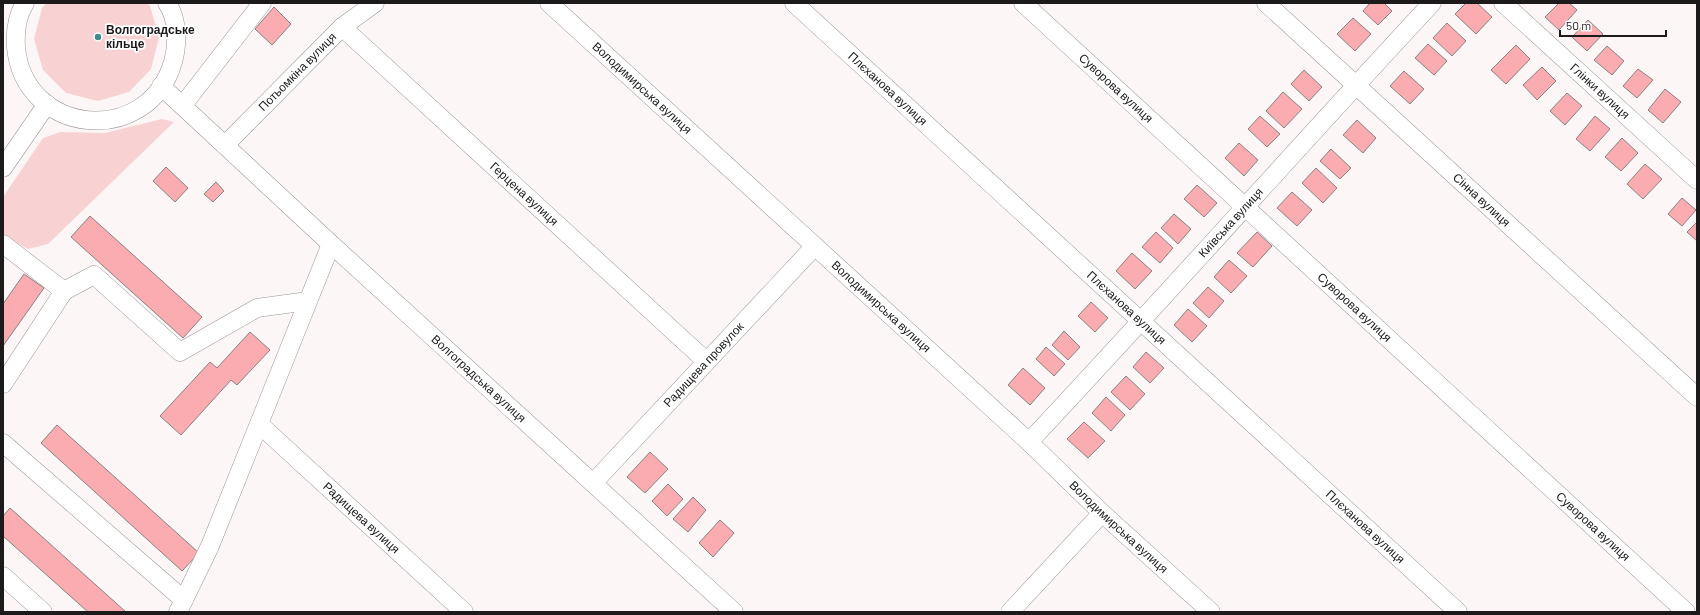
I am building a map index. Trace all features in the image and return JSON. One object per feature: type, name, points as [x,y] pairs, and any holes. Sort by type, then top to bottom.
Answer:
[{"type":"street","points":[[24,3],[21,9],[15,34],[17,61],[28,85],[41,100],[56,111],[74,118],[94,121],[114,119],[132,113],[154,97],[169,74],[176,52],[176,29],[167,3]]},
{"type":"street","points":[[183,106],[262,3]]},
{"type":"street","name":"Потьомкіна вулиця","points":[[225,145],[342,27],[375,3]]},
{"type":"street","name":"Володимирська вулиця","points":[[549,3],[814,247],[1030,442],[1102,513],[1211,612]]},
{"type":"street","name":"Плєханова вулиця","points":[[794,3],[1458,612]]},
{"type":"street","name":"Суворова вулиця","points":[[1023,3],[1686,612]]},
{"type":"street","name":"Сінна вулиця","points":[[1266,3],[1697,397]]},
{"type":"street","name":"Київська вулиця","points":[[1030,442],[1142,322],[1432,3]]},
{"type":"street","name":"Глінки вулиця","points":[[1503,3],[1697,180]]},
{"type":"street","name":"Герцена вулиця","points":[[342,27],[706,361]]},
{"type":"street","name":"Волгоградська вулиця","points":[[161,86],[331,244],[734,612]]},
{"type":"street","points":[[3,168],[47,104]]},
{"type":"street","points":[[3,244],[64,290]]},
{"type":"street","points":[[3,443],[181,606],[210,546],[331,244]]},
{"type":"street","name":"Радищева провулок","points":[[593,483],[814,247]]},
{"type":"street","points":[[3,384],[64,290],[94,275],[180,352],[257,308],[308,301]]},
{"type":"street","name":"Радищева вулиця","points":[[258,424],[464,612]]},
{"type":"street","points":[[1010,612],[1102,513]]},
{"type":"street","points":[[3,576],[43,612]]},
{"type":"shaded area","points":[[46,3],[147,3],[150,6],[159,37],[151,69],[129,92],[98,101],[66,93],[43,70],[34,39],[42,8]]},
{"type":"shaded area","points":[[162,119],[174,122],[48,244],[28,249],[3,235],[3,197],[43,138],[60,132],[105,133]]},
{"type":"building","points":[[1370,3],[1384,3],[1392,11],[1378,25],[1363,11]]},
{"type":"building","points":[[1466,3],[1477,3],[1492,17],[1476,34],[1455,14]]},
{"type":"building","points":[[1559,3],[1569,3],[1577,10],[1559,30],[1545,17]]},
{"type":"building","points":[[274,7],[291,24],[272,45],[255,29]]},
{"type":"building","points":[[1353,18],[1371,34],[1355,51],[1337,34]]},
{"type":"building","points":[[1588,20],[1603,34],[1587,51],[1572,37]]},
{"type":"building","points":[[1447,23],[1466,41],[1452,56],[1433,38]]},
{"type":"building","points":[[1428,44],[1447,61],[1434,75],[1415,58]]},
{"type":"building","points":[[1516,45],[1530,59],[1506,84],[1491,70]]},
{"type":"building","points":[[1607,46],[1624,61],[1612,75],[1594,60]]},
{"type":"building","points":[[1542,67],[1556,81],[1537,100],[1523,85]]},
{"type":"building","points":[[1638,69],[1653,80],[1637,98],[1623,86]]},
{"type":"building","points":[[1304,70],[1322,87],[1309,101],[1291,84]]},
{"type":"building","points":[[1404,71],[1424,89],[1410,104],[1390,86]]},
{"type":"building","points":[[1665,89],[1681,102],[1663,123],[1648,110]]},
{"type":"building","points":[[1283,92],[1302,109],[1284,128],[1266,111]]},
{"type":"building","points":[[1567,93],[1582,106],[1565,125],[1550,111]]},
{"type":"building","points":[[1260,116],[1280,134],[1267,147],[1248,129]]},
{"type":"building","points":[[1595,116],[1610,129],[1590,151],[1576,139]]},
{"type":"building","points":[[1357,120],[1376,138],[1363,153],[1343,135]]},
{"type":"building","points":[[1622,138],[1638,153],[1621,171],[1605,157]]},
{"type":"building","points":[[1239,143],[1258,160],[1244,176],[1225,158]]},
{"type":"building","points":[[1331,149],[1351,168],[1340,179],[1320,161]]},
{"type":"building","points":[[1645,164],[1662,179],[1643,199],[1627,184]]},
{"type":"building","points":[[166,167],[188,188],[175,202],[153,181]]},
{"type":"building","points":[[1316,168],[1337,188],[1323,203],[1302,183]]},
{"type":"building","points":[[216,182],[224,191],[213,202],[204,194]]},
{"type":"building","points":[[1197,185],[1217,203],[1204,217],[1184,199]]},
{"type":"building","points":[[1292,192],[1312,210],[1297,226],[1277,208]]},
{"type":"building","points":[[1682,198],[1696,210],[1682,226],[1668,214]]},
{"type":"building","points":[[1174,214],[1191,229],[1178,244],[1161,228]]},
{"type":"building","points":[[90,216],[202,317],[183,338],[71,237]]},
{"type":"building","points":[[1697,222],[1697,241],[1687,232]]},
{"type":"building","points":[[1156,232],[1173,248],[1160,263],[1142,247]]},
{"type":"building","points":[[1257,232],[1272,246],[1253,267],[1237,253]]},
{"type":"building","points":[[1132,253],[1152,271],[1135,289],[1116,271]]},
{"type":"building","points":[[1229,260],[1247,276],[1231,293],[1214,277]]},
{"type":"building","points":[[24,274],[44,288],[3,346],[3,304]]},
{"type":"building","points":[[1208,287],[1224,301],[1209,318],[1193,303]]},
{"type":"building","points":[[1091,302],[1108,318],[1095,332],[1078,316]]},
{"type":"building","points":[[1188,309],[1207,326],[1192,342],[1174,325]]},
{"type":"building","points":[[1064,331],[1080,347],[1068,360],[1052,345]]},
{"type":"building","points":[[250,332],[270,350],[237,385],[231,380],[181,435],[160,416],[210,362],[217,368]]},
{"type":"building","points":[[1046,347],[1065,364],[1054,376],[1036,359]]},
{"type":"building","points":[[1146,352],[1164,368],[1150,383],[1133,367]]},
{"type":"building","points":[[1023,368],[1045,388],[1030,405],[1008,385]]},
{"type":"building","points":[[1126,376],[1145,394],[1130,410],[1111,392]]},
{"type":"building","points":[[1106,397],[1125,415],[1111,431],[1092,413]]},
{"type":"building","points":[[1084,422],[1105,441],[1088,458],[1067,439]]},
{"type":"building","points":[[57,425],[199,553],[182,571],[41,443]]},
{"type":"building","points":[[650,452],[668,469],[645,493],[627,477]]},
{"type":"building","points":[[668,484],[683,499],[667,516],[652,501]]},
{"type":"building","points":[[693,497],[706,510],[688,532],[673,519]]},
{"type":"building","points":[[10,508],[126,612],[88,612],[3,536],[3,516]]},
{"type":"building","points":[[720,520],[734,533],[713,557],[699,543]]},
{"type":"place","name":"Волгоградське кільце","points":[[98,37]]}]
